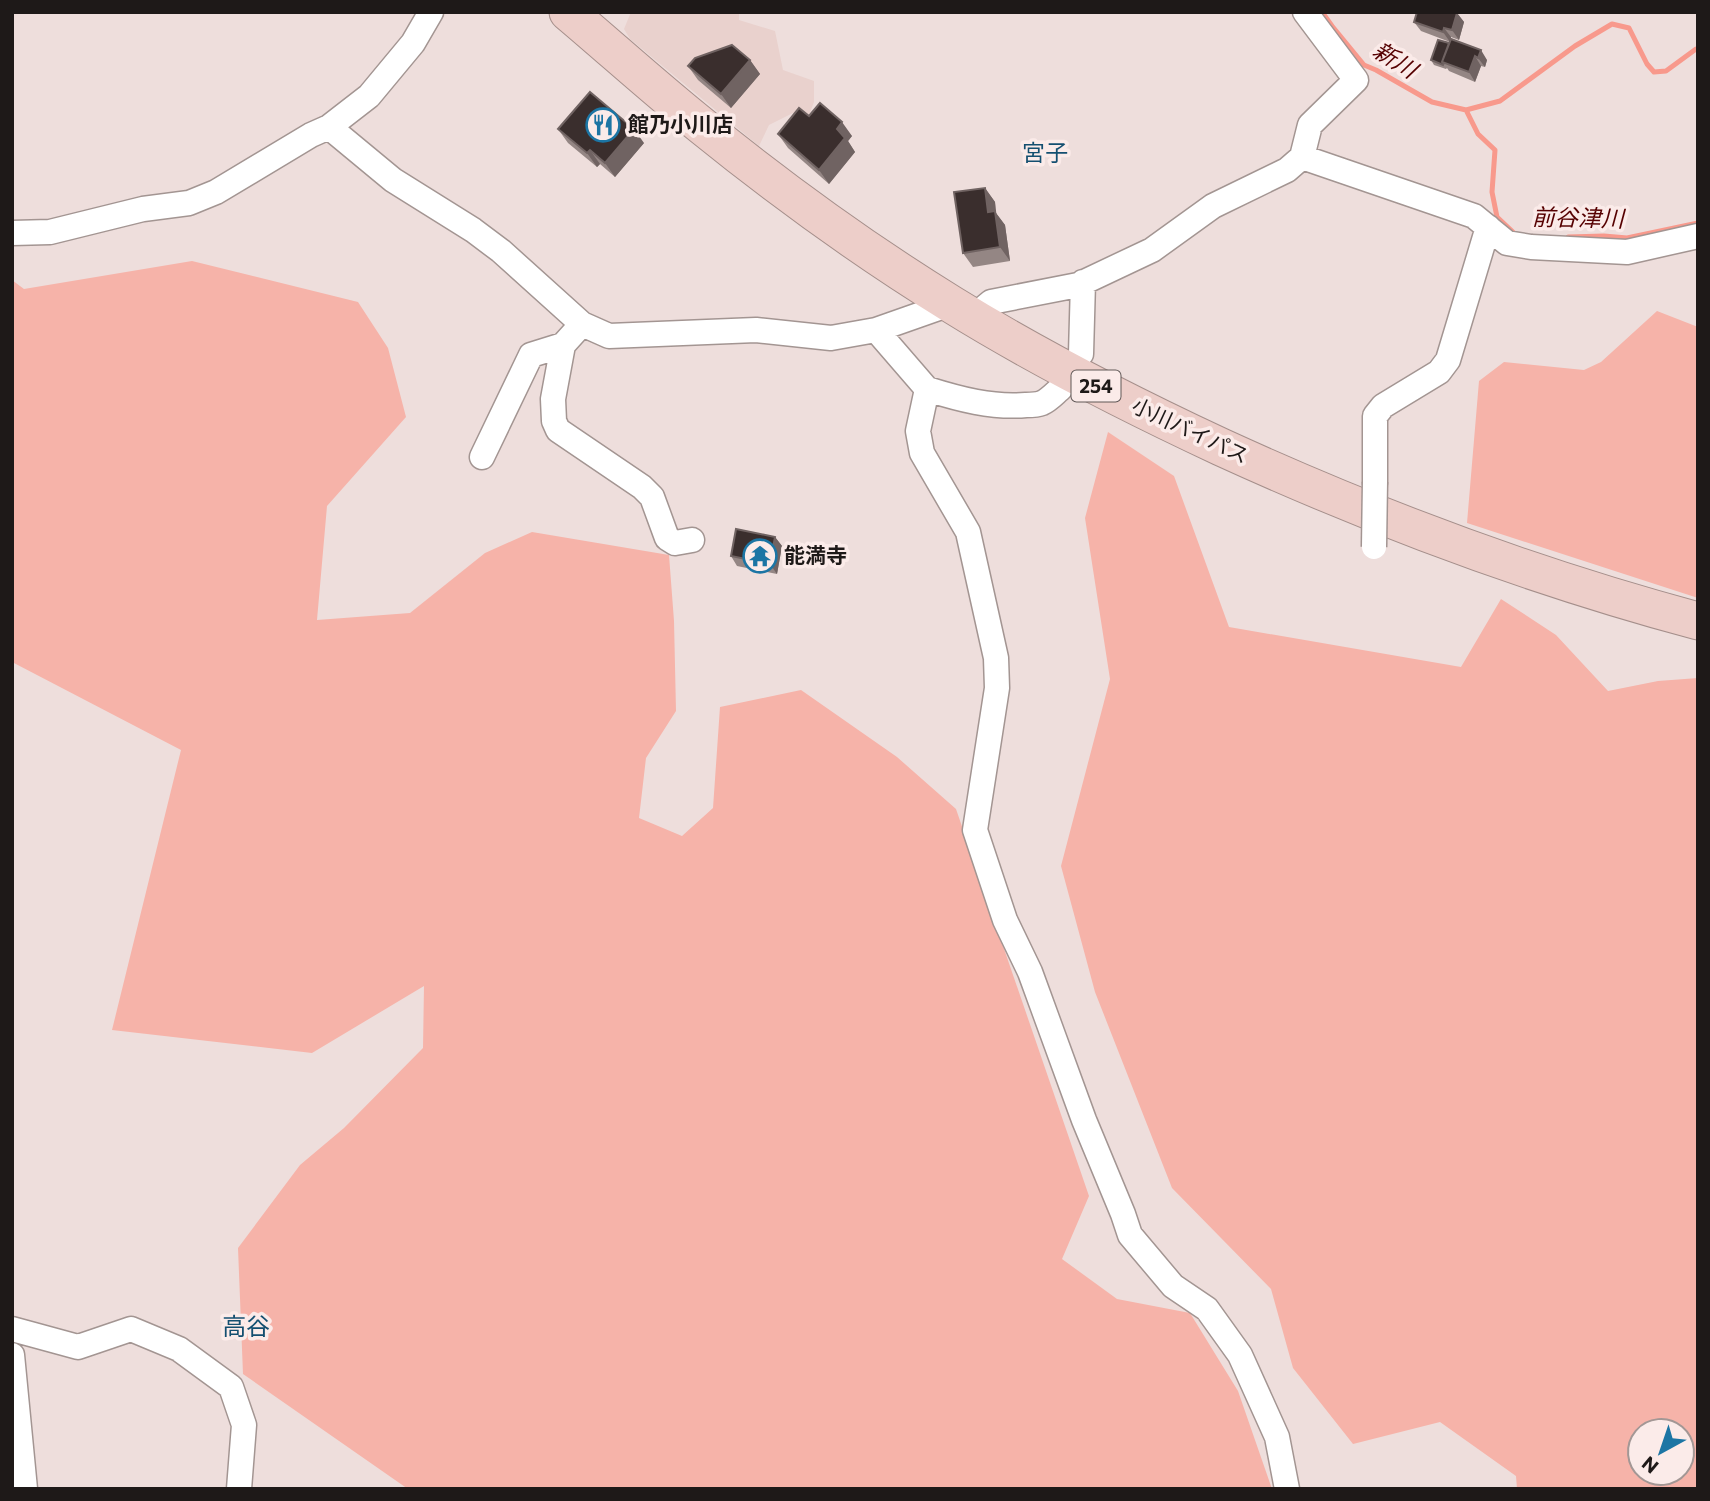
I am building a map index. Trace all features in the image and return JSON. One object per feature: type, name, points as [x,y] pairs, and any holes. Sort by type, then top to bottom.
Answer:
[{"type":"highway","name":"小川バイパス","points":[[569,12],[702,126],[788,192],[961,311],[1042,358],[1168,422],[1282,475],[1382,517],[1573,585],[1698,621]]},
{"type":"street","points":[[12,233],[50,232],[142,209],[189,203],[216,192],[329,127],[369,96],[413,43],[430,12]]},
{"type":"street","points":[[329,127],[393,180],[473,230],[501,251],[582,324],[608,336],[756,330],[831,338],[1083,282],[1152,250],[1213,206],[1287,170],[1302,157],[1310,125],[1356,80],[1305,12]]},
{"type":"street","points":[[1302,157],[1455,208],[1474,216],[1507,243],[1531,247],[1627,252],[1698,236]]},
{"type":"street","points":[[1374,556],[1375,416],[1383,406],[1439,372],[1448,360],[1488,227]]},
{"type":"street","points":[[1081,354],[1083,282]]},
{"type":"street","points":[[482,457],[531,355],[563,345],[582,324]]},
{"type":"street","points":[[876,330],[927,389],[960,399],[1014,406],[1040,404],[1060,389]]},
{"type":"street","points":[[563,345],[553,399],[554,421],[558,430],[642,487],[652,497],[667,538],[675,543],[692,540]]},
{"type":"street","points":[[927,389],[918,431],[922,453],[968,532],[996,657],[998,688],[975,830],[1006,920],[1030,972],[1084,1120],[1130,1235],[1173,1286],[1207,1309],[1240,1355],[1277,1437],[1287,1489]]},
{"type":"street","points":[[12,1329],[78,1347],[131,1329],[179,1349],[231,1387],[244,1425],[239,1489]]},
{"type":"street","points":[[12,1355],[25,1489]]},
{"type":"shaded area","points":[[631,12],[739,12],[739,20],[775,31],[783,70],[814,81],[814,102],[809,115],[793,113],[769,125],[759,146],[630,39],[624,29]]},
{"type":"shaded area","points":[[192,261],[358,302],[388,348],[406,417],[327,506],[317,620],[410,613],[485,553],[532,532],[669,555],[676,711],[646,758],[639,818],[682,836],[713,808],[720,707],[801,690],[897,757],[956,809],[1089,1196],[1062,1259],[1117,1299],[1190,1313],[1238,1391],[1272,1489],[408,1489],[243,1374],[238,1248],[300,1165],[344,1128],[423,1048],[424,986],[312,1053],[112,1030],[181,750],[12,662],[12,280],[24,289]]},
{"type":"shaded area","points":[[1657,311],[1698,327],[1698,598],[1467,523],[1479,381],[1504,362],[1584,370],[1601,362]]},
{"type":"shaded area","points":[[1108,432],[1174,476],[1229,627],[1461,667],[1501,599],[1556,635],[1608,691],[1658,681],[1698,678],[1698,1489],[1517,1489],[1516,1476],[1440,1422],[1353,1444],[1293,1368],[1271,1289],[1172,1188],[1095,992],[1061,866],[1110,679],[1085,518]]},
{"type":"building","points":[[1417,12],[1457,13],[1452,30],[1444,28],[1443,32],[1414,22]]},
{"type":"building","points":[[1451,39],[1481,50],[1478,58],[1475,56],[1469,72],[1442,62]]},
{"type":"building","points":[[1438,40],[1449,43],[1443,65],[1431,60]]},
{"type":"building","points":[[732,45],[750,60],[721,94],[688,66],[695,58]]},
{"type":"building","name":"館乃小川店","points":[[590,92],[634,129],[605,163],[590,150],[587,153],[558,129]]},
{"type":"building","points":[[820,103],[842,122],[837,129],[845,138],[819,170],[778,134],[799,108],[809,116]]},
{"type":"building","points":[[985,188],[988,212],[995,211],[1000,247],[963,253],[954,192]]},
{"type":"building","points":[[736,529],[775,537],[770,564],[731,556]]},
{"type":"waterway","name":"新川","points":[[1322,12],[1364,65],[1432,102],[1466,110],[1500,101],[1575,46],[1612,24],[1629,28],[1647,64],[1654,72],[1666,71],[1698,49]]},
{"type":"waterway","name":"前谷津川","points":[[1466,110],[1478,134],[1495,150],[1492,192],[1497,217],[1514,233]]},
{"type":"waterway","name":"前谷津川","points":[[1568,237],[1627,238],[1698,223]]},
{"type":"place","name":"館乃小川店","points":[[603,125]]},
{"type":"place","name":"能満寺","points":[[760,556]]},
{"type":"district","name":"宮子","points":[[1045,153]]},
{"type":"district","name":"高谷","points":[[246,1327]]}]
